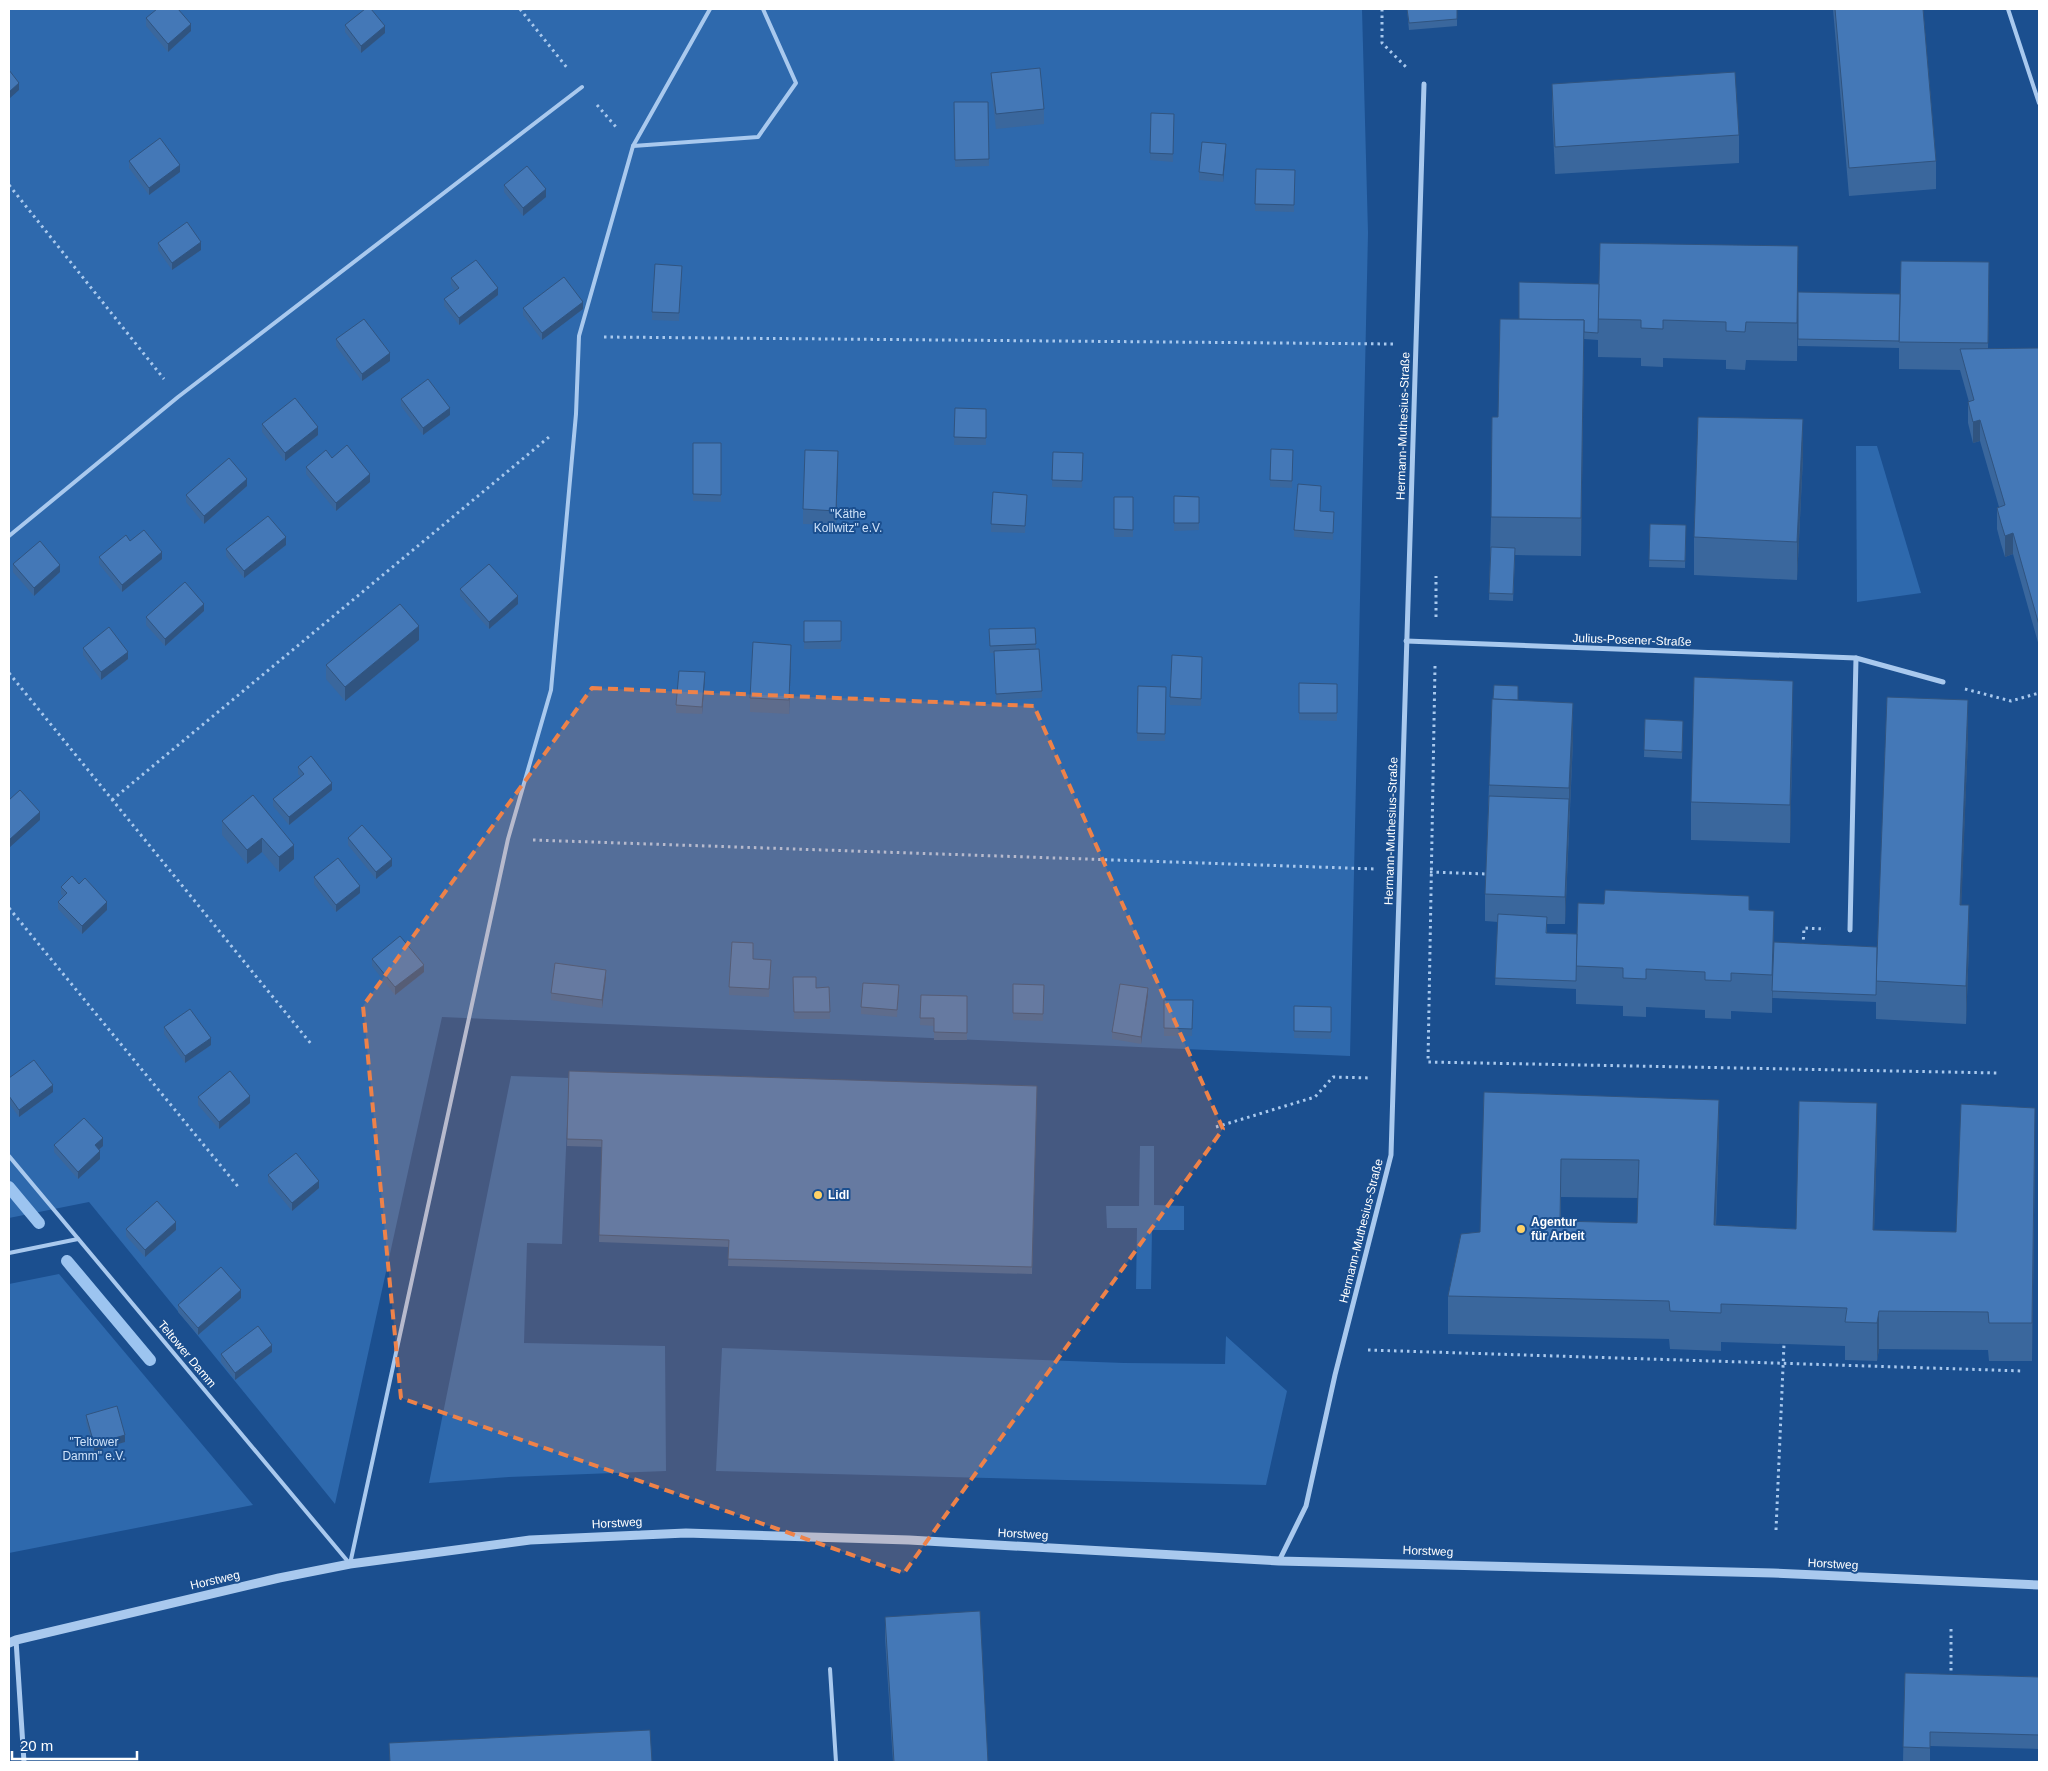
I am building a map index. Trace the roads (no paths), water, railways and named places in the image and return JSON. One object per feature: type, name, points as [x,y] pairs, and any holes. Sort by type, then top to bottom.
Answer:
[{"type":"street","name":"Hermann-Muthesius-Straße","points":[[1279,1561],[1306,1506],[1342,1349],[1391,1155],[1424,84]]},
{"type":"street","name":"Julius-Posener-Straße","points":[[1406,641],[1856,658],[1943,682]]},
{"type":"street","points":[[1850,930],[1856,658]]},
{"type":"street","name":"Horstweg","points":[[11,1640],[279,1578],[350,1564],[530,1540],[686,1533],[909,1540],[1279,1561],[1773,1573],[2039,1585]]},
{"type":"street","points":[[11,1640],[24,1762]]},
{"type":"lane","points":[[350,1564],[508,839],[551,690],[576,414],[579,336],[633,146],[710,9]]},
{"type":"lane","points":[[633,146],[758,137],[796,84],[763,9]]},
{"type":"lane","points":[[2008,9],[2039,102]]},
{"type":"lane","points":[[9,536],[178,397],[582,86]]},
{"type":"lane","name":"Teltower Damm","points":[[9,1156],[350,1564]]},
{"type":"lane","points":[[9,1253],[78,1239]]},
{"type":"lane","points":[[830,1669],[836,1762]]},
{"type":"waterway","points":[[9,1187],[39,1223]]},
{"type":"waterway","points":[[67,1261],[150,1360]]},
{"type":"place","name":"Lidl","points":[[818,1195]]},
{"type":"place","name":"Agentur für Arbeit","points":[[1521,1229]]},
{"type":"park label","name":"\"Käthe Kollwitz\" e.V.","points":[[848,521]]},
{"type":"park label","name":"\"Teltower Damm\" e.V.","points":[[94,1449]]}]
